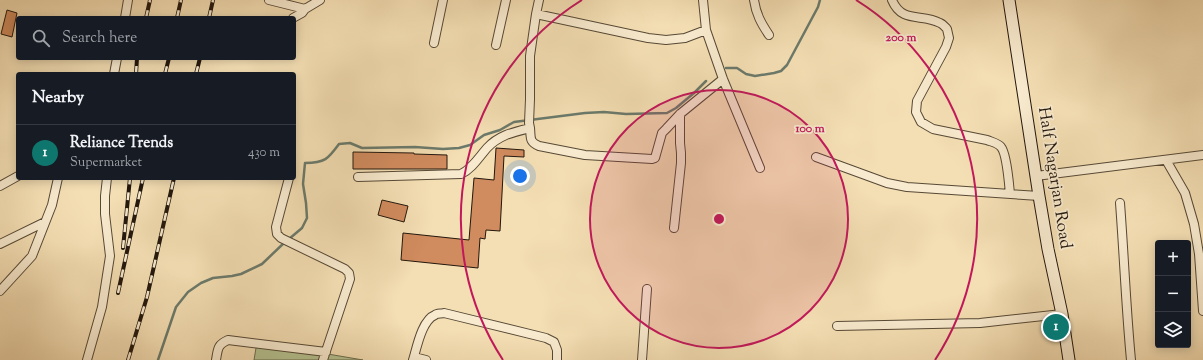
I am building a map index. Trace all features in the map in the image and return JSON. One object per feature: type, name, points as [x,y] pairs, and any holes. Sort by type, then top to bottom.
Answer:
[{"type":"main road","name":"Half Nagarjan Road","points":[[1009,0],[1039,196],[1048,249],[1062,314],[1069,360]]},
{"type":"street","points":[[125,16],[128,0]]},
{"type":"street","points":[[269,0],[305,9]]},
{"type":"street","points":[[296,16],[320,0]]},
{"type":"street","points":[[434,43],[443,0]]},
{"type":"street","points":[[496,44],[506,0]]},
{"type":"street","points":[[539,0],[530,56],[529,126],[533,144],[585,156],[655,158],[662,133],[680,114],[723,79]]},
{"type":"street","points":[[703,0],[706,30],[723,79],[760,168]]},
{"type":"street","points":[[754,0],[755,10],[760,22],[769,35]]},
{"type":"street","points":[[892,0],[896,10],[905,15],[940,23],[947,29],[949,38],[946,47],[917,101],[916,112],[921,122],[933,129],[987,140],[1002,147],[1005,155],[1010,194]]},
{"type":"street","points":[[536,14],[648,38],[666,40],[685,38],[706,30]]},
{"type":"street","points":[[114,72],[116,60]]},
{"type":"street","points":[[674,228],[681,163],[680,114]]},
{"type":"street","points":[[358,177],[461,174],[468,171],[489,146],[497,140],[511,132],[529,126]]},
{"type":"street","points":[[1036,176],[1203,155]]},
{"type":"street","points":[[816,157],[865,176],[900,186],[933,190],[1039,196]]},
{"type":"street","points":[[1166,160],[1185,193],[1194,224],[1199,254],[1203,311]]},
{"type":"street","points":[[0,186],[16,177]]},
{"type":"street","points":[[0,291],[32,256],[52,205],[58,180]]},
{"type":"street","points":[[87,360],[102,306],[110,256],[105,214],[107,180]]},
{"type":"street","points":[[216,360],[218,349],[221,344],[228,340],[324,356],[350,279],[349,273],[344,269],[290,243],[277,234],[276,227],[288,180]]},
{"type":"street","points":[[1120,203],[1131,360]]},
{"type":"street","points":[[0,244],[45,222]]},
{"type":"street","points":[[642,360],[647,289]]},
{"type":"street","points":[[426,360],[413,358],[422,331],[428,319],[436,314],[444,313],[546,338],[554,342],[557,350],[557,360]]},
{"type":"street","points":[[837,326],[980,323],[1062,314]]},
{"type":"green space","points":[[257,342],[363,360],[254,360]]},
{"type":"building","points":[[7,10],[17,13],[12,37],[1,34]]},
{"type":"building","points":[[496,148],[524,150],[524,157],[504,156],[500,231],[486,230],[485,239],[480,238],[478,268],[401,260],[403,233],[469,240],[474,178],[494,180]]},
{"type":"building","points":[[353,152],[447,155],[447,169],[353,169]]},
{"type":"building","points":[[382,200],[408,206],[404,222],[378,215]]},
{"type":"waterway","points":[[726,68],[737,68],[746,74],[755,76],[781,71],[787,65],[818,7],[820,0]]},
{"type":"waterway","points":[[289,239],[302,228],[307,218],[303,184],[305,163],[322,161],[329,157],[339,144],[350,143],[362,148],[459,148],[470,145],[484,135],[500,130],[514,122],[585,113],[667,113],[676,108],[706,81]]},
{"type":"waterway","points":[[158,360],[176,307],[188,292],[201,283],[213,278],[241,274],[262,264],[285,242]]},
{"type":"railway","points":[[146,16],[150,0]]},
{"type":"railway","points":[[177,16],[181,0]]},
{"type":"railway","points":[[209,16],[213,0]]},
{"type":"railway","points":[[136,72],[137,60]]},
{"type":"railway","points":[[166,72],[168,60]]},
{"type":"railway","points":[[196,72],[200,60]]},
{"type":"railway","points":[[123,248],[130,180]]},
{"type":"railway","points":[[118,293],[143,180]]},
{"type":"railway","points":[[128,360],[147,297],[174,180]]},
{"type":"place","name":"Reliance Trends","points":[[1056,327]]}]
